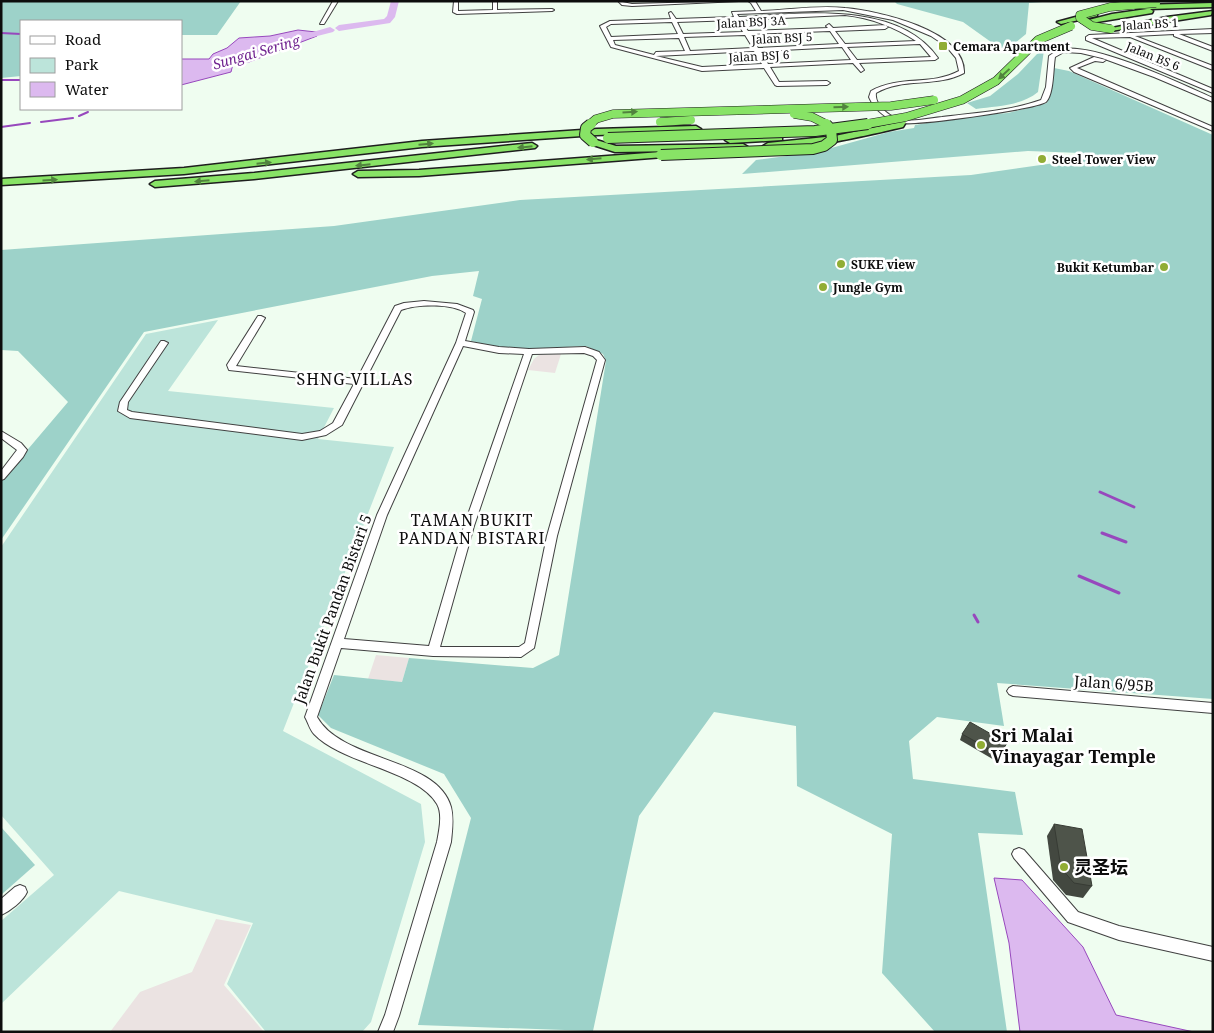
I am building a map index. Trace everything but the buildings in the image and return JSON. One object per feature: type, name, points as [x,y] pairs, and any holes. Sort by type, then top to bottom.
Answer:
[{"type":"highway","points":[[1197,1],[1110,7],[1080,16],[1080,18],[1084,22],[1111,29],[1167,18],[1213,13]]},
{"type":"highway","points":[[1030,34],[1061,22],[1122,9],[1213,4]]},
{"type":"highway","points":[[1,190],[138,184],[254,176],[608,138],[816,131],[854,127],[906,117],[962,100],[982,91],[996,81],[1038,40],[1071,26],[1132,13],[1213,9]]},
{"type":"highway","points":[[1,182],[184,171],[422,144],[598,132],[812,125],[878,116],[921,106],[970,87],[996,67]]},
{"type":"highway","points":[[896,125],[853,137],[819,142],[716,148],[615,148],[593,142],[585,135],[586,128],[590,123],[613,114],[891,106],[912,104],[952,95]]},
{"type":"highway","points":[[254,176],[419,173],[661,155],[812,149],[830,144],[833,139],[833,133],[826,122],[798,114],[631,124],[598,132]]},
{"type":"highway","points":[[623,137],[645,139],[760,140],[821,136],[896,125]]},
{"type":"street","points":[[322,23],[336,1]]},
{"type":"street","points":[[456,1],[455,12],[457,14],[552,10]]},
{"type":"street","points":[[495,1],[495,12]]},
{"type":"street","points":[[536,1],[536,11]]},
{"type":"street","points":[[620,1],[624,4],[632,5],[662,2],[738,1]]},
{"type":"street","points":[[752,2],[759,12]]},
{"type":"street","points":[[735,16],[759,12],[855,10],[916,26],[941,39],[957,56],[962,66],[962,72],[954,78],[941,81],[883,86],[873,92],[872,98],[876,106],[896,125]]},
{"type":"street","points":[[671,13],[688,52]]},
{"type":"street","points":[[609,39],[603,26],[605,24],[735,16],[853,14],[893,26],[921,42]]},
{"type":"street","points":[[820,15],[861,70]]},
{"type":"street","points":[[735,16],[778,84],[828,83]]},
{"type":"street","name":"Jalan BSJ 3A","points":[[609,39],[893,26]]},
{"type":"street","name":"Jalan BS 1","points":[[1089,37],[1213,31]]},
{"type":"street","points":[[1171,33],[1213,49]]},
{"type":"street","points":[[1128,35],[1213,68]]},
{"type":"street","name":"Jalan BS 6","points":[[1089,37],[1089,40],[1213,91]]},
{"type":"street","name":"Jalan BSJ 6","points":[[609,39],[613,46],[702,69],[935,58],[921,42]]},
{"type":"street","name":"Jalan BSJ 5","points":[[645,54],[921,42]]},
{"type":"street","points":[[896,125],[999,109],[1041,98],[1046,55],[1054,49],[1062,48],[1083,48],[1107,54],[1213,96]]},
{"type":"street","points":[[896,125],[1003,111],[1041,102],[1048,93],[1052,56],[1060,51],[1082,50],[1099,54],[1213,100]]},
{"type":"street","points":[[1213,106],[1106,61],[1094,59],[1073,66],[1076,71],[1213,129]]},
{"type":"street","name":"Jalan Bukit Pandan Bistari 5","points":[[358,382],[394,312],[399,307],[407,304],[455,305],[469,310],[460,344],[382,515],[311,717],[314,727],[329,739],[429,786],[439,797],[445,810],[444,842],[392,1016],[385,1032]]},
{"type":"street","points":[[164,342],[124,402],[122,411],[130,415],[302,437],[323,433],[337,425],[358,382],[232,368],[231,365],[261,318]]},
{"type":"street","points":[[337,643],[433,651],[521,652],[530,645],[552,536],[592,400],[601,360],[596,354],[585,350],[528,352],[460,344]]},
{"type":"street","points":[[433,651],[469,526],[528,352]]},
{"type":"street","points":[[1,434],[18,445],[22,450],[1,477]]},
{"type":"street","name":"Jalan 6/95B","points":[[1014,691],[1213,708]]},
{"type":"street","points":[[1019,854],[1074,917],[1119,932],[1213,954]]},
{"type":"street","points":[[1,908],[20,892]]},
{"type":"shaded area","points":[[1,1],[241,1],[217,35],[182,35],[182,20],[20,20],[20,76],[1,78]]},
{"type":"shaded area","points":[[1056,1],[1029,3],[1026,34],[1008,49],[998,47],[963,22],[895,2]]},
{"type":"shaded area","points":[[1044,50],[1038,92],[1031,97],[1009,105],[976,109],[967,103],[990,96]]},
{"type":"shaded area","points":[[1054,68],[1069,71],[1213,135],[1213,699],[997,683],[1004,726],[937,717],[909,741],[913,779],[1015,792],[1023,835],[978,833],[1007,1032],[935,1032],[882,973],[892,834],[797,786],[796,726],[714,712],[639,816],[593,1031],[418,1025],[471,818],[444,774],[331,728],[318,715],[334,675],[402,682],[409,658],[533,668],[559,655],[606,361],[603,354],[586,346],[528,349],[500,348],[471,341],[482,299],[473,296],[479,271],[432,276],[144,332],[1,540],[1,481],[68,402],[18,351],[1,350],[1,250],[334,226],[520,200],[971,175],[1083,159],[1081,153],[1028,151],[742,174],[756,160],[817,152],[889,132],[914,128],[915,125],[969,116],[1008,113],[1047,103]]},
{"type":"shaded area","points":[[561,354],[555,373],[528,370],[534,359],[539,355]]},
{"type":"shaded area","points":[[376,655],[409,658],[402,682],[368,679]]},
{"type":"shaded area","points":[[1,827],[35,865],[1,895]]},
{"type":"shaded area","points":[[216,919],[251,925],[224,985],[264,1032],[110,1032],[140,992],[192,972]]},
{"type":"green space","points":[[218,320],[168,391],[334,408],[318,439],[394,447],[283,731],[421,804],[425,842],[371,1022],[362,1032],[266,1032],[227,984],[253,923],[119,891],[1,1004],[1,921],[54,875],[1,815],[1,547],[146,334]]},
{"type":"water","points":[[298,30],[316,32],[317,36],[249,62],[233,64],[231,72],[182,85],[182,59],[209,59],[213,54],[227,48],[239,38],[270,36]]},
{"type":"water","points":[[994,878],[1022,880],[1083,947],[1116,1015],[1194,1032],[1020,1032],[1009,943]]},
{"type":"waterway","name":"Sungai Sering","points":[[339,28],[387,21],[391,17],[395,1]]},
{"type":"waterway","name":"Sungai Sering","points":[[294,39],[330,30]]},
{"type":"waterway","name":"Sungai Sering","points":[[1,33],[20,34]]},
{"type":"waterway","points":[[1,80],[20,80]]},
{"type":"waterway","points":[[79,116],[88,112]]},
{"type":"waterway","points":[[41,122],[73,118]]},
{"type":"waterway","points":[[1,127],[30,123]]},
{"type":"waterway","points":[[1100,492],[1134,507]]},
{"type":"waterway","points":[[1102,533],[1126,542]]},
{"type":"waterway","points":[[1079,576],[1119,593]]},
{"type":"waterway","points":[[974,615],[978,622]]},
{"type":"place","name":"Cemara Apartment","points":[[943,46]]},
{"type":"place","name":"Steel Tower View","points":[[1042,159]]},
{"type":"place","name":"SUKE view","points":[[841,264]]},
{"type":"place","name":"Bukit Ketumbar","points":[[1164,267]]},
{"type":"place","name":"Jungle Gym","points":[[823,287]]},
{"type":"place","name":"Sri Malai Vinayagar Temple","points":[[981,745]]},
{"type":"place","name":"灵圣坛","points":[[1064,867]]},
{"type":"district","name":"SHNG VILLAS","points":[[355,379]]},
{"type":"district","name":"TAMAN BUKIT PANDAN BISTARI","points":[[472,529]]}]
